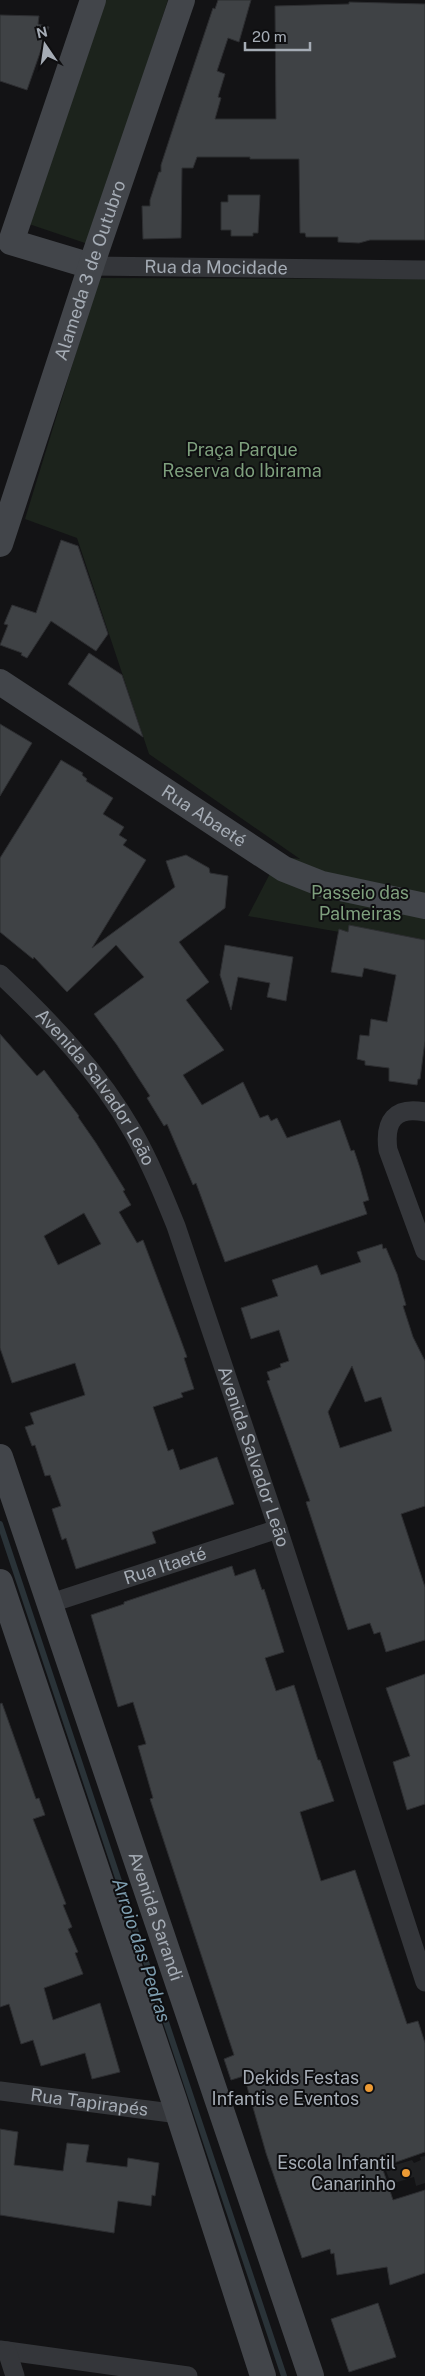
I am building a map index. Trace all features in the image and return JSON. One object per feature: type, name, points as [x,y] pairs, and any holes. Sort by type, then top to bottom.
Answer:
[{"type":"street","name":"Rua da Mocidade","points":[[93,0],[11,242],[91,266],[425,270]]},
{"type":"street","name":"Alameda 3 de Outubro","points":[[0,544],[91,266],[182,0]]},
{"type":"street","name":"Rua Abaeté","points":[[0,682],[284,869],[322,884],[425,906]]},
{"type":"street","name":"Avenida Salvador Leão","points":[[0,974],[44,1016],[91,1071],[132,1131],[160,1186],[176,1226],[278,1529],[425,1982]]},
{"type":"street","points":[[425,1112],[413,1110],[398,1114],[388,1124],[386,1136],[388,1150],[425,1250]]},
{"type":"street","name":"Avenida Sarandi","points":[[0,1457],[51,1603],[311,2376]]},
{"type":"street","name":"Rua Itaeté","points":[[51,1603],[278,1529]]},
{"type":"street","points":[[0,1582],[179,2114],[263,2376]]},
{"type":"street","name":"Rua Tapirapés","points":[[0,2091],[179,2114]]},
{"type":"street","points":[[4,2351],[15,2376]]},
{"type":"street","points":[[4,2351],[188,2376]]},
{"type":"shaded area","name":"Escola Infantil Canarinho","points":[[425,2156],[425,2183],[416,2186],[414,2177],[391,2184],[385,2168],[412,2160],[414,2163],[421,2160],[420,2157]]},
{"type":"green space","points":[[104,0],[168,0],[88,244],[26,223]]},
{"type":"green space","name":"Praça Parque Reserva do Ibirama","points":[[99,278],[425,279],[425,947],[248,916],[279,856],[300,859],[149,754],[77,538],[25,519]]},
{"type":"building","points":[[218,0],[251,0],[239,42],[228,38],[217,71],[225,74],[218,97],[221,98],[215,119],[276,119],[275,6],[349,4],[349,2],[425,4],[425,240],[370,240],[359,243],[338,242],[338,237],[306,237],[305,233],[300,233],[299,159],[250,159],[250,157],[197,157],[193,168],[182,168],[181,238],[143,239],[142,206],[150,206],[150,200],[159,172],[161,172],[161,165],[176,119],[213,8],[215,9]]},
{"type":"building","points":[[0,15],[39,16],[38,24],[49,27],[27,90],[0,81]]},
{"type":"building","points":[[228,195],[260,195],[258,233],[253,233],[253,236],[231,236],[231,230],[221,230],[221,202],[228,202]]},
{"type":"building","points":[[61,540],[78,546],[108,634],[96,651],[51,621],[27,658],[21,655],[22,653],[0,645],[8,625],[4,624],[12,605],[36,613]]},
{"type":"building","points":[[89,653],[122,675],[143,737],[68,684]]},
{"type":"building","points":[[0,724],[32,743],[0,796]]},
{"type":"building","points":[[61,760],[83,773],[82,775],[87,779],[86,781],[113,798],[103,814],[124,827],[119,835],[127,840],[123,845],[146,860],[92,948],[175,887],[166,861],[186,855],[209,868],[210,873],[228,876],[225,908],[179,942],[209,982],[186,1000],[224,1050],[183,1075],[202,1105],[243,1082],[260,1118],[268,1115],[271,1121],[277,1118],[287,1138],[340,1120],[351,1151],[354,1150],[360,1168],[369,1200],[363,1202],[367,1214],[225,1262],[196,1183],[193,1185],[167,1124],[164,1126],[147,1098],[150,1096],[117,1045],[94,1014],[144,977],[116,945],[67,992],[34,957],[33,959],[0,932],[0,858]]},
{"type":"building","points":[[349,925],[425,940],[425,1041],[420,1079],[418,1079],[417,1085],[389,1081],[389,1068],[365,1065],[365,1061],[357,1059],[360,1035],[369,1036],[371,1019],[387,1022],[396,975],[364,968],[362,977],[331,972],[339,929],[348,932]]},
{"type":"building","points":[[225,945],[293,957],[286,1001],[267,997],[270,983],[238,977],[231,1010],[220,975]]},
{"type":"building","points":[[0,1034],[37,1076],[44,1070],[79,1116],[125,1190],[123,1191],[131,1205],[119,1212],[137,1243],[143,1240],[187,1357],[184,1358],[194,1389],[181,1393],[183,1397],[153,1407],[168,1451],[173,1449],[180,1470],[217,1457],[234,1504],[152,1532],[156,1543],[76,1569],[66,1538],[62,1540],[52,1509],[61,1506],[50,1475],[45,1476],[35,1445],[32,1446],[25,1427],[34,1424],[30,1413],[85,1395],[75,1363],[12,1383],[0,1348]],"holes":[[[84,1213],[101,1244],[58,1265],[44,1236]]]},
{"type":"building","points":[[382,1244],[383,1249],[386,1248],[397,1274],[406,1305],[403,1306],[413,1337],[425,1361],[425,1506],[401,1514],[425,1587],[425,1640],[386,1652],[380,1632],[374,1634],[370,1623],[348,1630],[306,1502],[310,1501],[267,1381],[270,1380],[267,1372],[281,1367],[280,1364],[289,1361],[279,1330],[251,1339],[241,1308],[278,1296],[272,1280],[317,1265],[321,1275],[361,1262],[357,1252]],"holes":[[[352,1366],[365,1402],[381,1397],[392,1431],[340,1448],[328,1412]]]},
{"type":"building","points":[[232,1566],[235,1576],[255,1569],[262,1590],[264,1589],[284,1652],[265,1658],[276,1691],[294,1685],[318,1760],[320,1760],[334,1801],[300,1812],[321,1881],[355,1870],[407,2024],[418,2021],[425,2043],[425,2152],[382,2167],[393,2200],[425,2190],[425,2273],[390,2285],[387,2267],[337,2275],[334,2253],[331,2254],[330,2249],[302,2258],[266,2153],[244,2076],[231,2080],[224,2059],[234,2055],[150,1799],[153,1798],[138,1746],[146,1744],[133,1702],[118,1707],[91,1615]]},
{"type":"building","points":[[425,1674],[425,1804],[407,1810],[393,1762],[410,1756],[386,1688]]},
{"type":"building","points":[[2,1703],[36,1799],[39,1798],[45,1815],[33,1819],[66,1904],[63,1905],[72,1927],[68,1929],[78,1952],[75,1953],[83,1974],[44,1988],[53,2020],[100,2003],[120,2072],[92,2079],[85,2053],[41,2066],[33,2040],[21,2044],[9,2004],[0,2007],[0,1704]]},
{"type":"building","points":[[0,2129],[18,2132],[14,2165],[63,2171],[67,2143],[89,2145],[86,2162],[127,2167],[128,2158],[159,2163],[155,2196],[152,2195],[151,2206],[118,2201],[114,2233],[0,2215]]},
{"type":"building","points":[[378,2303],[396,2357],[349,2372],[331,2319]]},
{"type":"waterway","name":"Arroio das Pedras","points":[[0,1524],[284,2376]]},
{"type":"place","name":"Dekids Festas Infantis e Eventos","points":[[369,2088]]},
{"type":"place","name":"Escola Infantil Canarinho","points":[[406,2173]]},
{"type":"park label","name":"Passeio das Palmeiras","points":[[360,903]]}]
